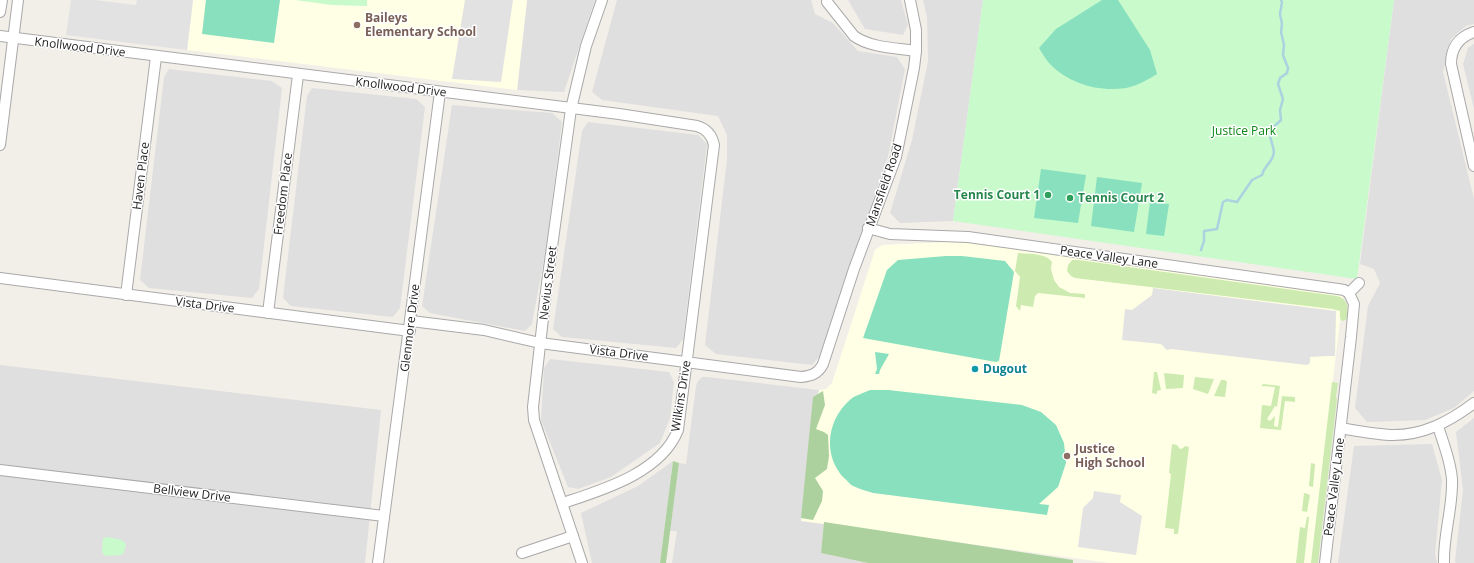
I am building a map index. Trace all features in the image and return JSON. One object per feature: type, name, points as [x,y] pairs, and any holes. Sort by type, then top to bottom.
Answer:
[{"type":"street","points":[[0,12],[2,0]]},
{"type":"street","points":[[0,145],[18,0]]},
{"type":"street","name":"Nevius Street","points":[[582,563],[534,420],[533,399],[571,109],[586,46],[602,0]]},
{"type":"street","name":"Mansfield Road","points":[[824,364],[868,228],[896,157],[916,51],[916,30],[910,0]]},
{"type":"street","points":[[827,2],[854,36],[860,40],[869,44],[916,51]]},
{"type":"street","points":[[1474,32],[1462,38],[1457,43],[1451,56],[1451,64],[1474,166]]},
{"type":"street","name":"Knollwood Drive","points":[[0,36],[619,114],[697,126],[707,130],[713,139],[714,145],[704,223]]},
{"type":"street","name":"Haven Place","points":[[126,295],[156,56]]},
{"type":"street","name":"Freedom Place","points":[[268,313],[298,74]]},
{"type":"street","name":"Glenmore Drive","points":[[378,563],[440,92]]},
{"type":"street","name":"Wilkins Drive","points":[[563,503],[621,482],[656,460],[668,448],[678,430],[704,223]]},
{"type":"street","name":"Peace Valley Lane","points":[[868,228],[890,234],[968,237],[1344,290],[1352,298],[1354,304],[1325,563]]},
{"type":"street","name":"Vista Drive","points":[[0,278],[268,313],[410,326],[484,330],[540,343],[801,376],[816,374],[824,364]]},
{"type":"street","points":[[1348,293],[1358,283]]},
{"type":"street","points":[[1341,428],[1391,435],[1406,434],[1438,426],[1474,403]]},
{"type":"street","points":[[1438,426],[1452,479],[1444,563]]},
{"type":"street","name":"Bellview Drive","points":[[0,470],[384,516]]},
{"type":"street","points":[[522,553],[573,536]]},
{"type":"shaded area","points":[[71,0],[94,0],[136,5],[137,0],[193,0],[187,50],[66,35]]},
{"type":"shaded area","name":"Baileys Elementary School","points":[[193,0],[527,0],[517,90],[187,50]]},
{"type":"shaded area","points":[[465,0],[513,0],[501,82],[452,79]]},
{"type":"shaded area","points":[[527,0],[595,0],[564,92],[517,90]]},
{"type":"shaded area","points":[[617,0],[811,0],[815,14],[833,23],[858,51],[897,57],[905,69],[888,157],[820,356],[812,365],[716,354],[705,345],[727,159],[727,135],[718,116],[602,100],[592,92]]},
{"type":"shaded area","points":[[848,0],[901,0],[908,25],[903,35],[865,29]]},
{"type":"shaded area","points":[[923,0],[983,0],[953,221],[900,223],[890,213],[912,140],[928,61],[927,17]]},
{"type":"shaded area","points":[[1394,0],[1474,0],[1474,24],[1466,26],[1451,39],[1443,72],[1474,199],[1474,391],[1454,408],[1425,420],[1367,422],[1355,408],[1368,306],[1380,283],[1374,269],[1360,264]]},
{"type":"shaded area","points":[[1474,44],[1474,109],[1463,64],[1468,48]]},
{"type":"shaded area","points":[[169,69],[272,81],[282,88],[259,289],[252,298],[149,288],[140,280],[164,77]]},
{"type":"shaded area","points":[[312,88],[416,99],[425,107],[400,308],[393,317],[291,306],[283,298],[307,96]]},
{"type":"shaded area","points":[[452,105],[552,113],[562,122],[547,242],[532,324],[525,331],[430,313],[422,306]]},
{"type":"shaded area","points":[[588,122],[698,135],[707,144],[683,339],[676,348],[562,337],[553,329],[582,131]]},
{"type":"shaded area","name":"Justice High School","points":[[953,232],[1344,287],[1311,563],[1110,563],[801,521],[819,390],[826,389],[832,383],[875,250],[882,245],[951,242]]},
{"type":"shaded area","points":[[1153,288],[1336,311],[1335,356],[1310,357],[1310,363],[1307,365],[1171,349],[1167,350],[1161,344],[1122,340],[1125,309],[1132,310],[1152,295]]},
{"type":"shaded area","points":[[550,359],[669,372],[674,382],[670,418],[660,443],[611,477],[578,489],[568,487],[541,420],[544,368]]},
{"type":"shaded area","points":[[0,365],[381,410],[365,563],[0,563]]},
{"type":"shaded area","points":[[702,377],[819,390],[802,518],[824,522],[821,553],[868,563],[672,563],[677,531],[670,531],[679,463],[686,464],[696,386]]},
{"type":"shaded area","points":[[1474,418],[1474,563],[1456,563],[1463,490],[1456,432]]},
{"type":"shaded area","points":[[1432,444],[1442,480],[1435,554],[1437,563],[1338,563],[1354,446]]},
{"type":"shaded area","points":[[673,461],[660,563],[592,563],[581,513],[638,486]]},
{"type":"shaded area","points":[[1094,491],[1121,495],[1120,502],[1142,516],[1136,555],[1078,547],[1083,508],[1093,498]]},
{"type":"green space","points":[[206,0],[280,0],[274,43],[202,34]]},
{"type":"green space","points":[[295,0],[367,0],[367,6],[332,5]]},
{"type":"green space","name":"Justice Park","points":[[983,0],[1394,0],[1357,279],[953,221]]},
{"type":"green space","points":[[1102,0],[1118,0],[1150,50],[1157,74],[1130,87],[1105,89],[1084,85],[1075,81],[1057,70],[1049,63],[1039,48],[1056,29]]},
{"type":"green space","points":[[1041,169],[1086,175],[1078,223],[1034,218]]},
{"type":"green space","points":[[1097,177],[1142,183],[1134,232],[1091,226]]},
{"type":"green space","points":[[1150,202],[1169,204],[1164,236],[1146,234]]},
{"type":"green space","points":[[1018,253],[1036,254],[1049,259],[1052,262],[1051,269],[1054,280],[1059,287],[1070,293],[1085,294],[1085,298],[1038,293],[1035,296],[1033,307],[1021,305],[1020,311],[1016,306],[1020,277],[1015,271]]},
{"type":"green space","points":[[962,256],[1005,261],[1014,272],[999,361],[996,362],[863,338],[887,270],[898,260]]},
{"type":"green space","points":[[1072,260],[1337,296],[1344,299],[1347,304],[1347,319],[1343,321],[1341,320],[1340,311],[1332,309],[1075,278],[1067,271],[1068,265]]},
{"type":"green space","points":[[875,352],[889,354],[879,374],[875,374],[877,369]]},
{"type":"green space","points":[[1154,372],[1157,372],[1161,390],[1157,391],[1157,394],[1152,393]]},
{"type":"green space","points":[[1164,373],[1184,375],[1183,388],[1166,389]]},
{"type":"green space","points":[[1195,377],[1214,379],[1208,394],[1193,389]]},
{"type":"green space","points":[[1221,380],[1225,380],[1227,382],[1225,397],[1214,396]]},
{"type":"green space","points":[[1332,382],[1338,383],[1337,399],[1318,563],[1311,563]]},
{"type":"green space","points":[[1263,384],[1280,386],[1277,407],[1275,406],[1267,419],[1270,421],[1275,416],[1274,426],[1278,427],[1282,396],[1295,397],[1295,402],[1285,401],[1281,430],[1260,428],[1262,405],[1271,406],[1275,387],[1261,386]]},
{"type":"green space","points":[[870,390],[888,390],[1022,405],[1041,412],[1056,425],[1064,443],[1066,463],[1058,487],[1039,504],[1049,505],[1047,515],[873,493],[852,485],[837,469],[832,459],[830,437],[832,427],[843,407],[851,399]]},
{"type":"green space","points":[[823,391],[825,405],[816,429],[828,435],[829,456],[827,469],[815,478],[823,491],[822,501],[813,520],[801,518],[813,397]]},
{"type":"green space","points":[[1172,444],[1177,445],[1180,449],[1185,446],[1189,447],[1178,534],[1174,534],[1174,529],[1165,528],[1171,474],[1169,473]]},
{"type":"green space","points":[[673,461],[679,463],[666,563],[660,563]]},
{"type":"green space","points":[[1311,463],[1315,464],[1313,487],[1309,486]]},
{"type":"green space","points":[[1304,493],[1310,495],[1307,512],[1302,511]]},
{"type":"green space","points":[[1307,517],[1309,517],[1304,563],[1296,563],[1300,527],[1305,528]]},
{"type":"green space","points":[[824,522],[1073,560],[1073,563],[868,563],[821,553]]},
{"type":"green space","points":[[108,537],[122,540],[126,544],[124,553],[121,555],[105,556],[102,552],[103,538]]},
{"type":"waterway","points":[[1201,250],[1204,241],[1204,231],[1217,229],[1223,202],[1227,200],[1237,202],[1252,180],[1262,175],[1274,153],[1270,132],[1281,120],[1280,110],[1283,99],[1278,84],[1280,78],[1287,73],[1288,68],[1283,55],[1284,45],[1281,32],[1282,24],[1280,14],[1281,0]]},
{"type":"place","name":"Baileys Elementary School","points":[[357,25]]},
{"type":"place","name":"Tennis Court 1","points":[[1048,195]]},
{"type":"place","name":"Tennis Court 2","points":[[1070,198]]},
{"type":"place","name":"Dugout","points":[[975,369]]},
{"type":"place","name":"Justice High School","points":[[1067,456]]}]
